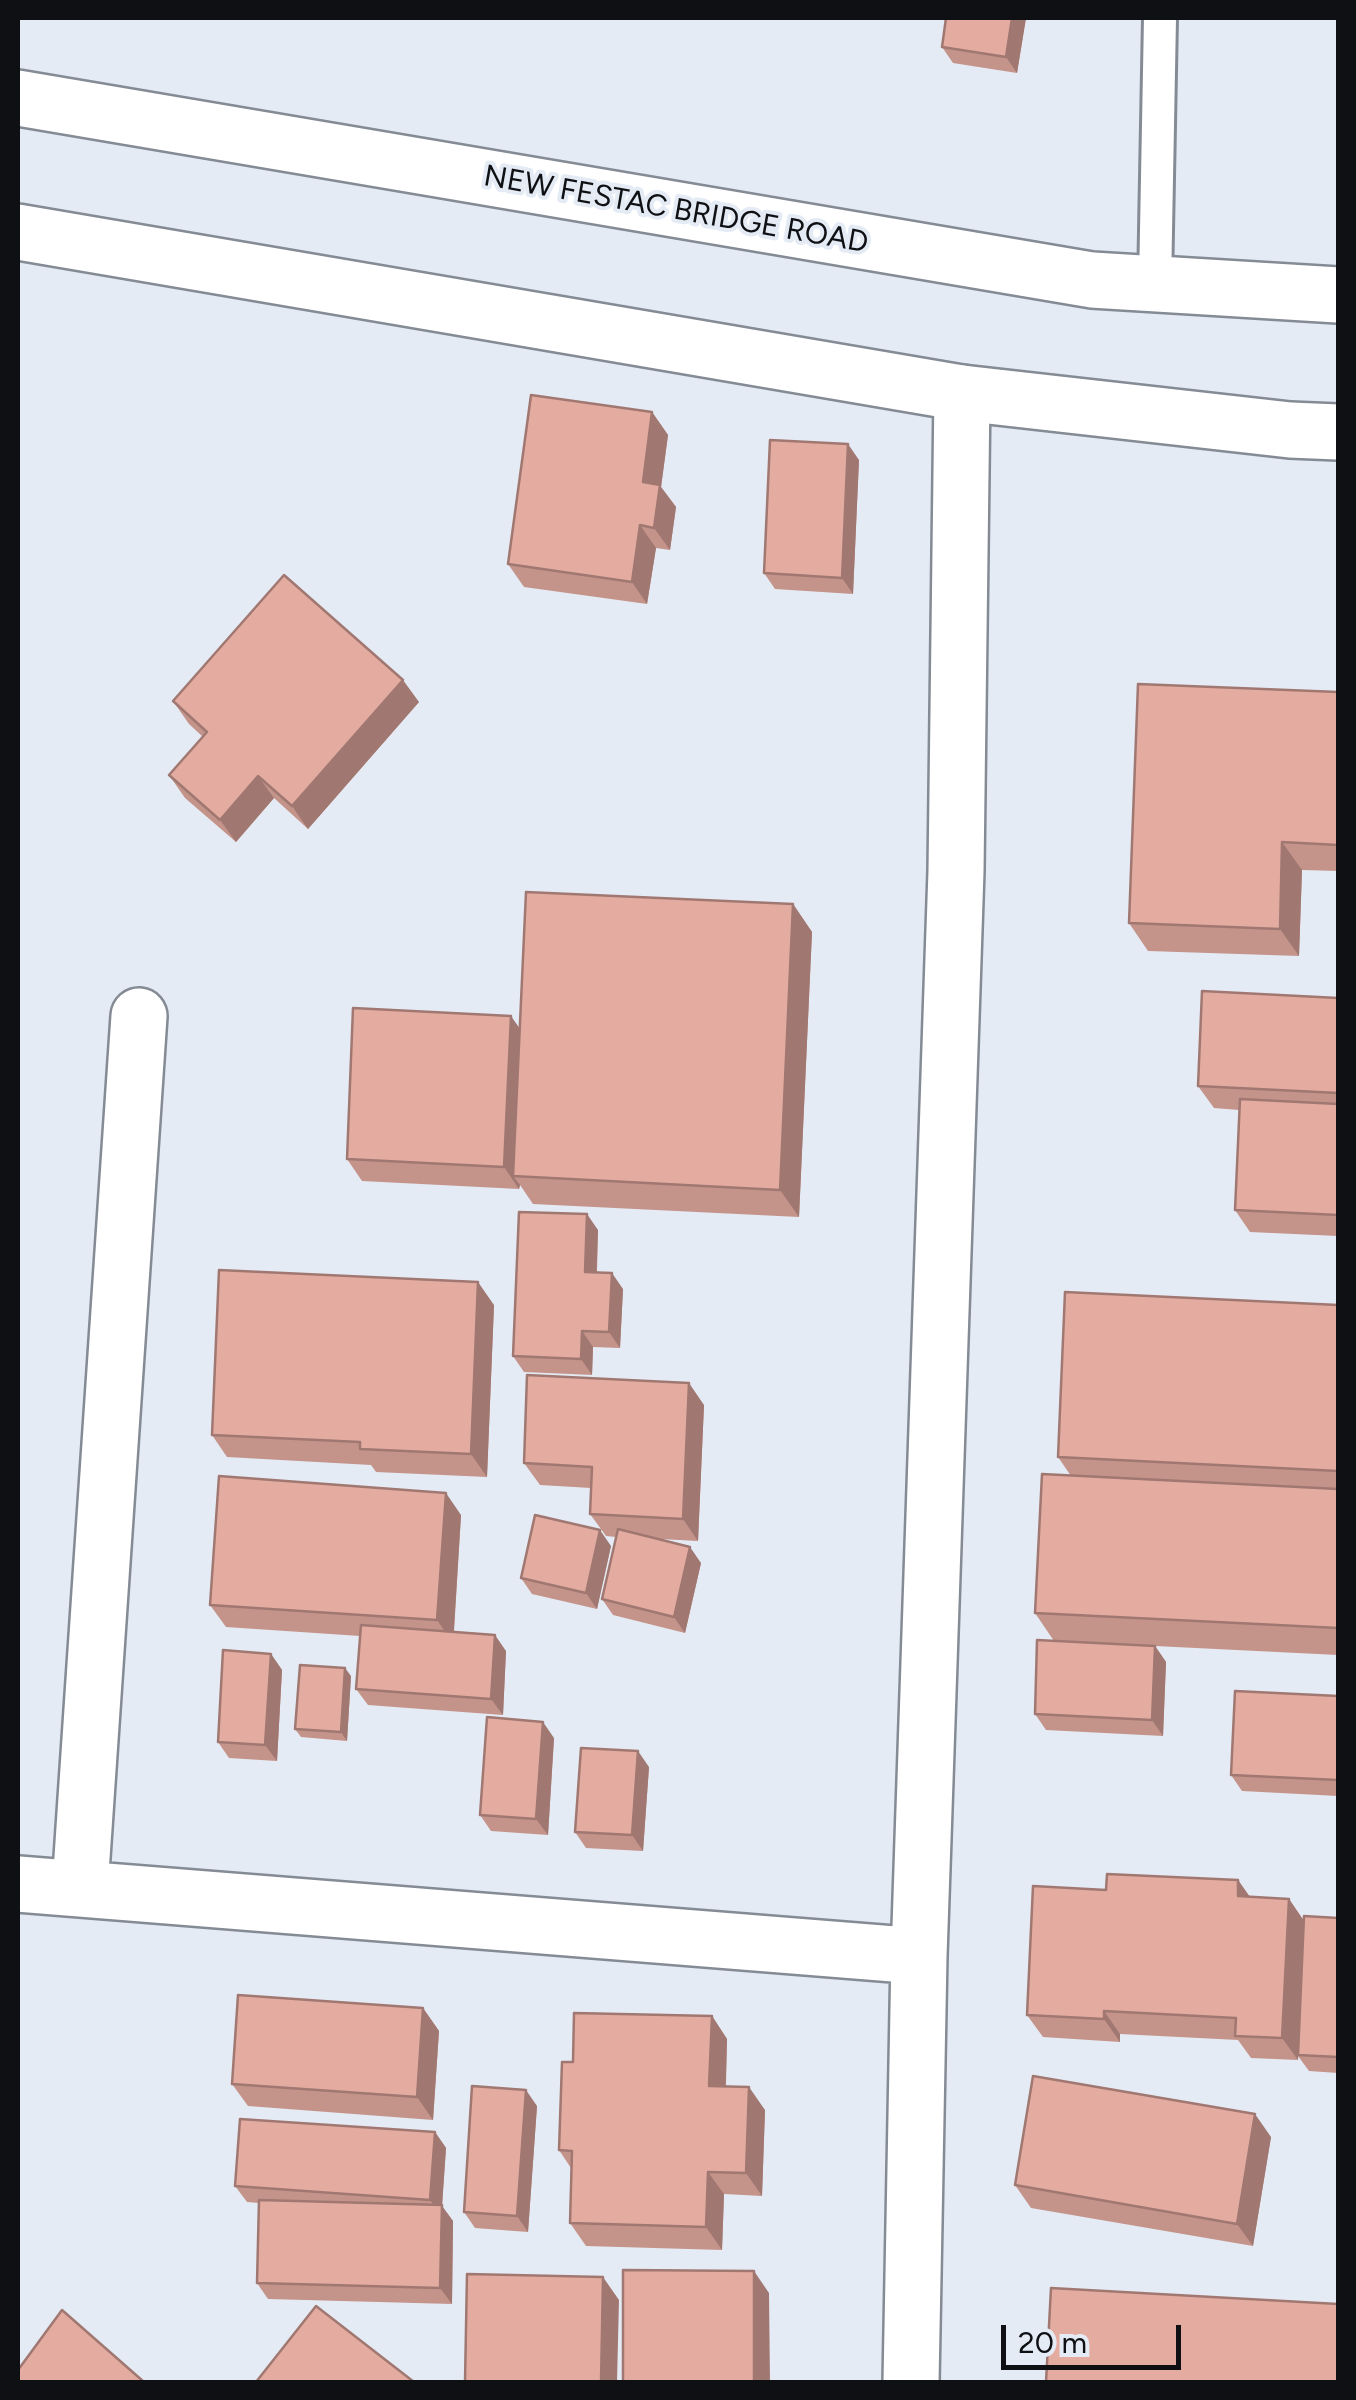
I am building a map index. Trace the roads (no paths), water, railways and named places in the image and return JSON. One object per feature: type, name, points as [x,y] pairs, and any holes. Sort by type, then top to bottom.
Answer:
[{"type":"street","name":"NEW FESTAC BRIDGE ROAD","points":[[18,98],[1092,280],[1338,295]]},
{"type":"street","points":[[18,232],[962,393],[1338,432]]},
{"type":"street","points":[[911,2382],[919,1956],[955,890],[962,393]]},
{"type":"street","points":[[80,1888],[139,1016]]},
{"type":"street","points":[[18,1884],[919,1956]]},
{"type":"lane","points":[[1155,284],[1160,18]]}]
